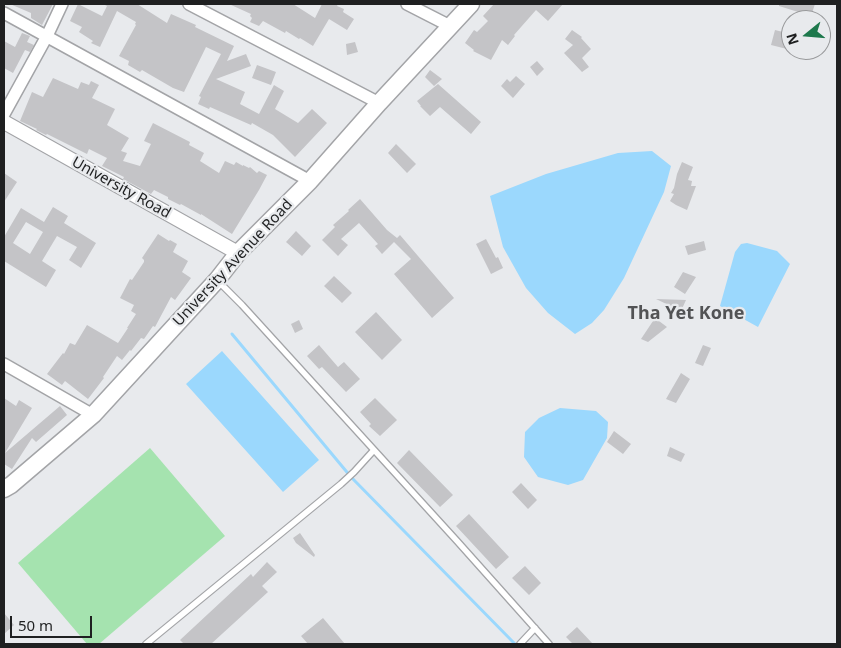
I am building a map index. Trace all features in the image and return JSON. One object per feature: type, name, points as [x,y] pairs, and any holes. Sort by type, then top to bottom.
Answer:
[{"type":"main road","name":"University Avenue Road","points":[[6,485],[93,415],[217,280],[238,254],[310,181],[378,103],[471,4]]},
{"type":"street","points":[[4,114],[62,4]]},
{"type":"street","points":[[189,4],[378,103]]},
{"type":"street","points":[[408,4],[450,26]]},
{"type":"street","points":[[4,13],[310,181]]},
{"type":"street","name":"University Road","points":[[4,122],[238,254]]},
{"type":"street","points":[[4,364],[93,415]]},
{"type":"lane","points":[[217,280],[242,305],[549,644]]},
{"type":"lane","points":[[146,644],[341,484],[374,450]]},
{"type":"lane","points":[[520,644],[534,628]]},
{"type":"green space","points":[[150,448],[225,536],[99,644],[87,644],[18,563]]},
{"type":"water","points":[[652,151],[671,166],[664,192],[624,278],[604,310],[592,323],[575,334],[548,313],[526,288],[503,247],[490,196],[546,174],[618,153]]},
{"type":"water","points":[[747,243],[777,251],[790,264],[758,327],[720,306],[735,252],[741,244]]},
{"type":"water","points":[[222,351],[319,460],[283,492],[186,384]]},
{"type":"water","points":[[560,408],[596,411],[608,422],[607,438],[583,480],[568,485],[538,477],[524,457],[525,432],[539,418]]},
{"type":"building","points":[[10,4],[53,4],[42,25],[31,18],[31,13]]},
{"type":"building","points":[[78,4],[102,16],[107,6],[103,4],[137,4],[167,23],[171,14],[196,25],[195,27],[234,46],[227,61],[246,54],[251,66],[216,79],[245,92],[240,104],[259,114],[274,85],[284,91],[275,109],[298,123],[312,109],[327,123],[295,157],[273,135],[252,123],[251,125],[210,107],[209,109],[198,104],[201,97],[199,96],[221,54],[206,47],[184,92],[173,88],[142,70],[140,72],[128,65],[129,61],[119,56],[136,22],[117,11],[100,47],[91,43],[93,41],[79,32],[82,27],[70,21]]},
{"type":"building","points":[[229,4],[293,4],[315,18],[322,4],[338,4],[337,6],[344,9],[343,12],[354,19],[347,30],[329,19],[313,46],[263,21],[259,26],[250,22],[251,14]]},
{"type":"building","points":[[494,4],[563,4],[548,21],[536,10],[514,35],[508,45],[502,40],[491,60],[473,51],[465,43],[474,30],[477,32],[488,21],[483,16]]},
{"type":"building","points":[[779,4],[815,4],[813,10],[792,10],[779,6]]},
{"type":"building","points":[[572,30],[582,37],[591,49],[582,58],[589,67],[582,72],[564,53],[573,45],[565,39]]},
{"type":"building","points":[[775,30],[781,32],[781,48],[771,45]]},
{"type":"building","points":[[22,33],[30,36],[27,42],[34,45],[30,52],[25,50],[13,73],[4,68],[4,41],[15,47]]},
{"type":"building","points":[[355,42],[358,52],[347,55],[346,44]]},
{"type":"building","points":[[537,61],[544,69],[537,76],[530,67]]},
{"type":"building","points":[[257,65],[276,72],[271,85],[252,78]]},
{"type":"building","points":[[430,70],[442,79],[434,86],[425,77]]},
{"type":"building","points":[[516,76],[525,84],[513,98],[501,86],[507,79],[510,82]]},
{"type":"building","points":[[53,78],[78,89],[81,82],[89,85],[91,81],[99,85],[92,98],[115,109],[107,125],[129,138],[121,151],[127,153],[123,161],[140,166],[151,144],[144,141],[153,123],[190,142],[189,145],[204,153],[200,161],[219,173],[225,161],[234,165],[236,162],[250,167],[257,173],[259,171],[267,175],[232,234],[201,214],[168,199],[168,197],[154,190],[151,194],[123,179],[124,177],[102,166],[107,158],[89,149],[87,154],[20,121],[32,92],[43,97]]},
{"type":"building","points":[[438,84],[481,122],[471,134],[440,107],[430,116],[420,106],[417,101]]},
{"type":"building","points":[[396,144],[416,164],[407,173],[388,153]]},
{"type":"building","points":[[682,162],[693,167],[688,180],[692,181],[691,186],[696,186],[687,210],[670,201],[674,194],[671,193]]},
{"type":"building","points":[[4,173],[17,182],[4,202]]},
{"type":"building","points":[[360,199],[387,230],[397,238],[400,235],[454,298],[432,318],[394,274],[411,259],[394,242],[382,254],[375,246],[378,244],[359,223],[341,239],[348,245],[338,256],[322,240],[335,227],[333,225]]},
{"type":"building","points":[[53,207],[68,216],[64,223],[96,243],[81,268],[69,260],[77,247],[57,236],[42,261],[56,270],[46,287],[4,261],[4,237],[21,208],[44,222]],"holes":[[[26,222],[43,232],[30,254],[13,243]]]},
{"type":"building","points":[[296,231],[311,246],[302,256],[286,242]]},
{"type":"building","points":[[158,234],[177,244],[173,252],[188,261],[182,272],[191,278],[175,300],[171,297],[155,327],[153,326],[144,339],[141,338],[122,360],[117,356],[104,378],[88,399],[65,381],[62,385],[47,374],[64,354],[70,343],[75,345],[87,325],[118,343],[136,314],[131,311],[134,305],[120,298],[130,279],[132,280],[144,262],[142,258]]},
{"type":"building","points":[[486,239],[503,268],[491,274],[476,244]]},
{"type":"building","points":[[704,241],[706,250],[688,255],[685,246]]},
{"type":"building","points":[[683,272],[696,277],[685,294],[674,287]]},
{"type":"building","points":[[334,276],[352,293],[342,303],[324,286]]},
{"type":"building","points":[[656,299],[686,300],[681,311]]},
{"type":"building","points":[[376,312],[402,340],[382,360],[355,332]]},
{"type":"building","points":[[655,318],[667,327],[648,342],[641,339]]},
{"type":"building","points":[[299,320],[303,329],[295,333],[291,324]]},
{"type":"building","points":[[319,345],[338,367],[344,362],[360,379],[346,392],[322,367],[319,369],[307,356]]},
{"type":"building","points":[[703,345],[711,348],[703,366],[695,363]]},
{"type":"building","points":[[681,373],[690,379],[676,403],[666,399]]},
{"type":"building","points":[[4,398],[16,406],[19,400],[32,408],[5,453],[60,406],[67,415],[36,442],[32,438],[12,469],[4,464]]},
{"type":"building","points":[[375,398],[397,420],[380,436],[369,426],[371,424],[360,412]]},
{"type":"building","points":[[614,431],[631,444],[623,454],[607,442]]},
{"type":"building","points":[[670,447],[685,454],[681,462],[667,456]]},
{"type":"building","points":[[409,450],[453,495],[440,507],[397,463]]},
{"type":"building","points":[[521,483],[537,500],[528,509],[512,492]]},
{"type":"building","points":[[469,514],[509,557],[496,569],[456,526]]},
{"type":"building","points":[[300,533],[315,555],[314,557],[296,543],[293,538]]},
{"type":"building","points":[[267,562],[277,572],[262,586],[268,592],[211,644],[184,644],[180,640],[251,574],[253,577]]},
{"type":"building","points":[[525,566],[541,583],[529,595],[512,578]]},
{"type":"building","points":[[4,613],[14,625],[4,634]]},
{"type":"building","points":[[323,618],[345,644],[308,644],[301,636]]},
{"type":"building","points":[[577,627],[593,644],[573,644],[566,637]]},
{"type":"waterway","points":[[232,334],[351,477],[515,644]]},
{"type":"district","name":"Tha Yet Kone","points":[[686,314]]}]
